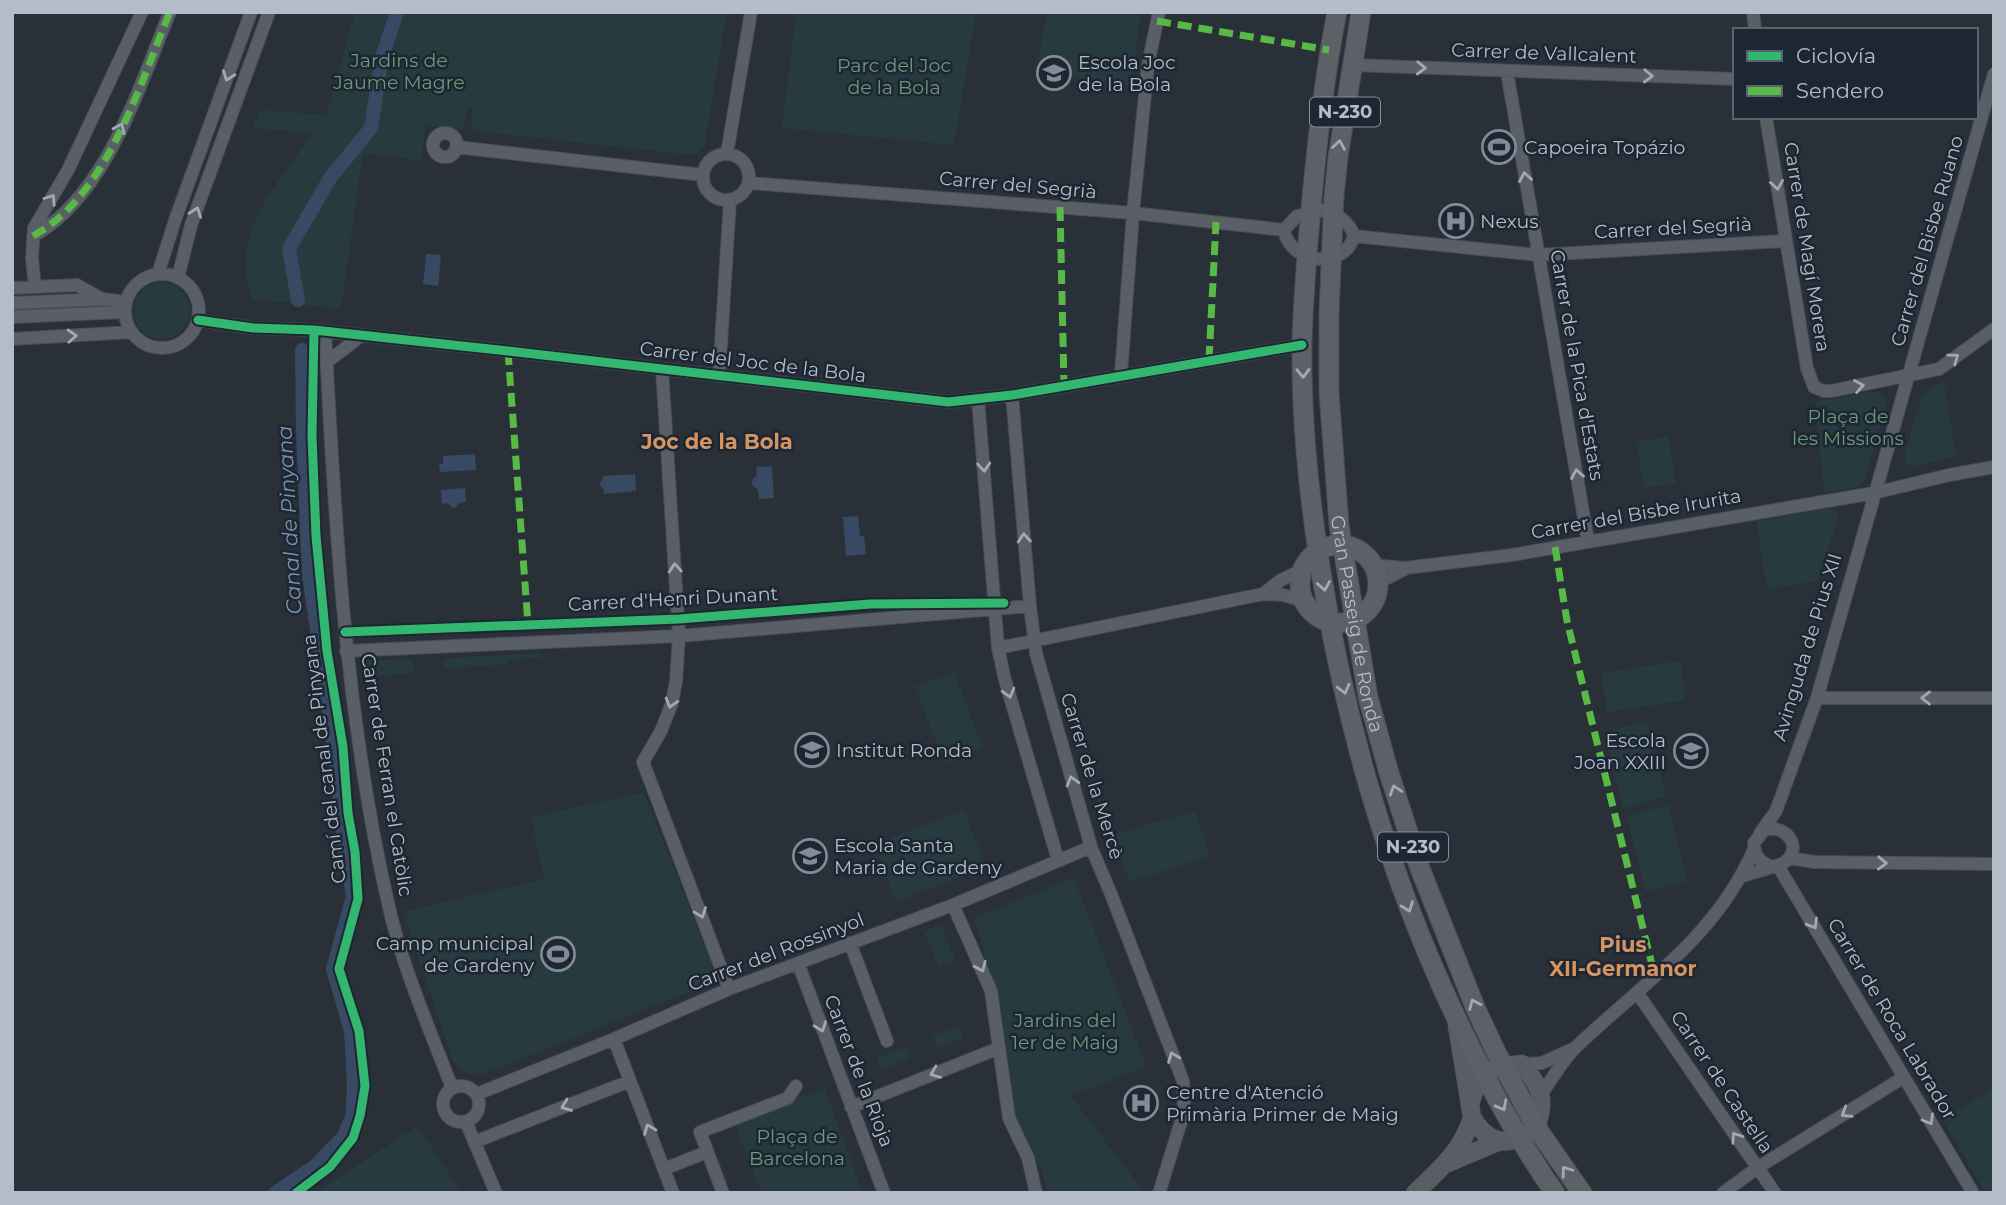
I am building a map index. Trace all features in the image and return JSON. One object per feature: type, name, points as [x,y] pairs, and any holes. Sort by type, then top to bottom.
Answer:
[{"type":"main road","name":"Gran Passeig de Ronda","points":[[1337,12],[1322,97],[1307,256],[1302,345],[1311,511],[1329,622],[1365,774],[1392,863],[1420,939],[1484,1074],[1528,1133],[1582,1193]]},
{"type":"main road","name":"Gran Passeig de Ronda","points":[[1361,12],[1338,157],[1331,258],[1329,393],[1335,496],[1341,545],[1368,697],[1419,866],[1445,934],[1512,1065],[1528,1133],[1555,1193]]},
{"type":"main road","points":[[1341,545],[1358,550],[1375,574],[1373,603],[1356,619],[1338,623],[1317,617],[1307,608],[1299,583],[1308,559],[1327,547],[1341,545]]},
{"type":"street","points":[[34,287],[34,228],[68,170],[142,12]]},
{"type":"street","points":[[33,236],[57,220],[71,206],[100,167],[170,12]]},
{"type":"street","points":[[158,274],[251,12]]},
{"type":"street","points":[[178,278],[191,225],[269,12]]},
{"type":"street","points":[[727,153],[751,12]]},
{"type":"street","points":[[1121,374],[1148,65],[1159,12]]},
{"type":"street","name":"Carrer de Vallcalent","points":[[1353,65],[1733,79]]},
{"type":"street","name":"Carrer de la Pica d'Estats","points":[[1507,72],[1588,541]]},
{"type":"street","name":"Carrer del Bisbe Ruano","points":[[1909,377],[1993,82]]},
{"type":"street","name":"Carrer de Magí Morera","points":[[1766,119],[1811,383],[1819,390],[1831,391],[1909,377]]},
{"type":"street","points":[[456,147],[703,175]]},
{"type":"street","points":[[727,153],[745,163],[749,183],[742,194],[730,200],[723,200],[710,194],[703,175],[713,157],[727,153]]},
{"type":"street","name":"Carrer del Segrià","points":[[749,183],[1133,213],[1284,230]]},
{"type":"street","points":[[719,376],[730,200]]},
{"type":"street","points":[[1323,210],[1334,213],[1346,221],[1354,236],[1352,246],[1343,254],[1318,259],[1307,256],[1289,244],[1284,230],[1297,216],[1323,210]]},
{"type":"street","name":"Carrer del Segrià","points":[[1354,236],[1538,255],[1786,241]]},
{"type":"street","points":[[158,274],[178,278],[188,285],[195,296],[198,320],[193,331],[185,340],[163,348],[140,341],[132,332],[125,307],[137,283],[158,274]]},
{"type":"street","points":[[12,288],[77,285],[102,299],[125,307]]},
{"type":"street","points":[[12,303],[102,299]]},
{"type":"street","points":[[12,317],[125,307]]},
{"type":"street","name":"Carrer del Joc de la Bola","points":[[198,320],[253,328],[325,331],[948,401],[1012,395],[1121,374],[1302,345]]},
{"type":"street","points":[[1874,493],[1909,377],[1938,369],[1994,329]]},
{"type":"street","name":"Carrer de Ferran el Catòlic","points":[[325,331],[334,512],[346,651],[366,784],[388,904],[408,976],[452,1088]]},
{"type":"street","points":[[12,339],[132,332]]},
{"type":"street","points":[[327,362],[362,335]]},
{"type":"street","points":[[662,369],[679,636],[673,703],[643,762],[729,989]]},
{"type":"street","name":"Carrer de la Mercè","points":[[1012,395],[1034,641],[1091,847],[1183,1081],[1184,1112],[1159,1193]]},
{"type":"street","points":[[978,399],[998,648],[1058,860]]},
{"type":"street","name":"Carrer del Bisbe Irurita","points":[[1375,574],[1512,555],[1874,493],[1994,467]]},
{"type":"street","name":"Avinguda de Pius XII","points":[[1760,833],[1776,811],[1817,698],[1874,493]]},
{"type":"street","name":"Carrer del Bisbe Irurita","points":[[1375,574],[1405,569]]},
{"type":"street","points":[[1263,594],[1281,580],[1302,570]]},
{"type":"street","points":[[998,648],[1263,594],[1283,595],[1304,601]]},
{"type":"street","points":[[994,611],[1030,606]]},
{"type":"street","name":"Carrer d'Henri Dunant","points":[[346,651],[679,636],[994,611]]},
{"type":"street","points":[[1817,698],[1994,698]]},
{"type":"street","points":[[1776,811],[1783,830]]},
{"type":"street","points":[[1541,1094],[1573,1049],[1638,994],[1709,924],[1743,876],[1760,833],[1769,828],[1783,830],[1788,834],[1793,846],[1789,858]]},
{"type":"street","name":"Carrer del Rossinyol","points":[[477,1094],[729,989],[953,905],[1091,847]]},
{"type":"street","points":[[1754,849],[1759,860],[1774,866]]},
{"type":"street","points":[[1743,876],[1789,858],[1815,862],[1994,864]]},
{"type":"street","name":"Carrer de Roca Labrador","points":[[1774,866],[1904,1077],[1970,1192]]},
{"type":"street","points":[[953,905],[991,991],[1009,1118],[1028,1158],[1036,1193]]},
{"type":"street","points":[[850,943],[887,1041]]},
{"type":"street","name":"Carrer de la Rioja","points":[[797,963],[884,1193]]},
{"type":"street","name":"Carrer de Castella","points":[[1638,994],[1775,1193]]},
{"type":"street","points":[[1455,1015],[1471,1111],[1479,1129],[1500,1141]]},
{"type":"street","points":[[614,1039],[673,1193]]},
{"type":"street","points":[[851,1107],[999,1048]]},
{"type":"street","points":[[1415,1193],[1448,1163],[1463,1139],[1474,1088],[1484,1074],[1512,1065],[1542,1063],[1573,1049]]},
{"type":"street","points":[[1448,1163],[1500,1141],[1528,1133],[1541,1114],[1541,1094],[1533,1077],[1512,1065]]},
{"type":"street","points":[[1723,1193],[1757,1168],[1904,1077]]},
{"type":"street","points":[[474,1142],[630,1081]]},
{"type":"street","points":[[463,1086],[477,1094],[480,1100],[478,1112],[466,1122],[454,1121],[445,1114],[443,1102],[452,1088],[463,1086]]},
{"type":"street","points":[[723,1193],[700,1132],[788,1098],[796,1086]]},
{"type":"street","points":[[466,1122],[496,1193]]},
{"type":"street","points":[[664,1169],[707,1152]]},
{"type":"green space","name":"Jardins de Jaume Magre","points":[[356,12],[727,12],[704,148],[693,155],[473,131],[472,110],[468,108],[463,130],[425,125],[422,161],[363,153],[341,309],[252,299],[246,274],[246,251],[251,230],[260,210],[312,133],[253,128],[260,110],[325,115]]},
{"type":"green space","name":"Parc del Joc de la Bola","points":[[796,12],[976,12],[954,145],[782,128]]},
{"type":"green space","points":[[1046,12],[1114,12],[1141,16],[1130,86],[1037,71]]},
{"type":"green space","points":[[162,283],[173,285],[182,291],[188,300],[188,322],[182,331],[173,337],[162,339],[151,337],[142,331],[136,322],[134,311],[136,300],[142,291],[151,285]]},
{"type":"green space","name":"Plaça de les Missions","points":[[1944,382],[1956,456],[1921,465],[1906,465],[1904,456],[1922,394]]},
{"type":"green space","name":"Plaça de les Missions","points":[[1871,392],[1881,393],[1887,404],[1865,479],[1859,487],[1824,493],[1815,401]]},
{"type":"green space","points":[[1668,436],[1676,483],[1644,488],[1636,442]]},
{"type":"green space","points":[[1828,508],[1839,515],[1818,581],[1767,589],[1756,521]]},
{"type":"green space","points":[[542,653],[542,658],[509,660],[509,664],[444,669],[444,658]]},
{"type":"green space","points":[[413,659],[414,673],[364,678],[362,661]]},
{"type":"green space","points":[[1680,661],[1686,700],[1607,712],[1601,673]]},
{"type":"green space","points":[[954,672],[983,748],[944,763],[915,687]]},
{"type":"green space","points":[[1647,721],[1666,797],[1623,808],[1605,732]]},
{"type":"green space","points":[[644,792],[712,965],[713,973],[706,985],[486,1073],[471,1073],[462,1069],[452,1058],[404,915],[406,911],[544,879],[531,817]]},
{"type":"green space","points":[[1668,805],[1687,881],[1645,891],[1626,816]]},
{"type":"green space","points":[[964,810],[986,867],[896,902],[874,844]]},
{"type":"green space","points":[[1195,811],[1210,856],[1129,882],[1114,834]]},
{"type":"green space","name":"Jardins del 1er de Maig","points":[[1074,878],[1146,1066],[1071,1096],[1145,1193],[1047,1193],[1043,1173],[1012,1108],[997,997],[974,918]]},
{"type":"green space","points":[[941,925],[956,961],[939,968],[924,932]]},
{"type":"green space","points":[[958,1026],[963,1038],[937,1048],[933,1036]]},
{"type":"green space","points":[[907,1046],[911,1058],[881,1070],[877,1058]]},
{"type":"green space","name":"Plaça de Barcelona","points":[[825,1088],[862,1193],[761,1193],[734,1123]]},
{"type":"green space","points":[[1994,1089],[1994,1193],[1985,1193],[1942,1118]]},
{"type":"green space","points":[[418,1126],[462,1193],[315,1193]]},
{"type":"water","points":[[426,254],[441,255],[438,286],[423,284]]},
{"type":"water","points":[[475,454],[476,470],[440,472],[439,464],[443,464],[443,456]]},
{"type":"water","points":[[772,466],[774,498],[759,499],[758,490],[751,484],[757,476],[756,467]]},
{"type":"water","points":[[635,474],[636,491],[604,494],[599,484],[604,476]]},
{"type":"water","points":[[465,488],[466,502],[459,503],[456,508],[448,503],[442,504],[441,490]]},
{"type":"water","points":[[858,516],[860,536],[864,536],[866,554],[846,556],[843,517]]},
{"type":"waterway","name":"Canal de Pinyana","points":[[298,300],[289,249],[330,178],[371,128],[382,57],[397,12]]},
{"type":"waterway","name":"Canal de Pinyana","points":[[275,1193],[315,1166],[344,1136],[352,1117],[354,1088],[351,1031],[333,969],[353,896],[309,575],[302,350]]},
{"type":"marked path","points":[[33,236],[59,218],[81,195],[101,167],[133,105],[170,12]]},
{"type":"marked path","points":[[1157,21],[1329,50]]},
{"type":"marked path","points":[[1060,207],[1064,385]]},
{"type":"marked path","points":[[1209,360],[1216,222]]},
{"type":"marked path","points":[[508,351],[528,625]]},
{"type":"marked path","points":[[1555,547],[1567,621],[1655,977]]},
{"type":"cycle path","points":[[198,320],[253,328],[314,330],[508,351],[948,402],[1012,395],[1302,345]]},
{"type":"cycle path","name":"Camí del canal de Pinyana","points":[[296,1193],[330,1167],[353,1138],[365,1086],[359,1031],[339,969],[358,899],[343,747],[327,651],[316,536],[312,436],[314,330]]},
{"type":"cycle path","points":[[345,632],[679,619],[870,604],[1004,603]]},
{"type":"place","name":"Escola Joc de la Bola","points":[[1054,73]]},
{"type":"place","name":"Capoeira Topázio","points":[[1499,147]]},
{"type":"place","name":"Nexus","points":[[1456,221]]},
{"type":"place","name":"Institut Ronda","points":[[812,750]]},
{"type":"place","name":"Escola Joan XXIII","points":[[1691,751]]},
{"type":"place","name":"Escola Santa Maria de Gardeny","points":[[810,856]]},
{"type":"place","name":"Camp municipal de Gardeny","points":[[558,954]]},
{"type":"place","name":"Centre d'Atenció Primària Primer de Maig","points":[[1141,1103]]},
{"type":"district","name":"Joc de la Bola","points":[[717,441]]},
{"type":"district","name":"Pius XII-Germanor","points":[[1623,956]]}]
